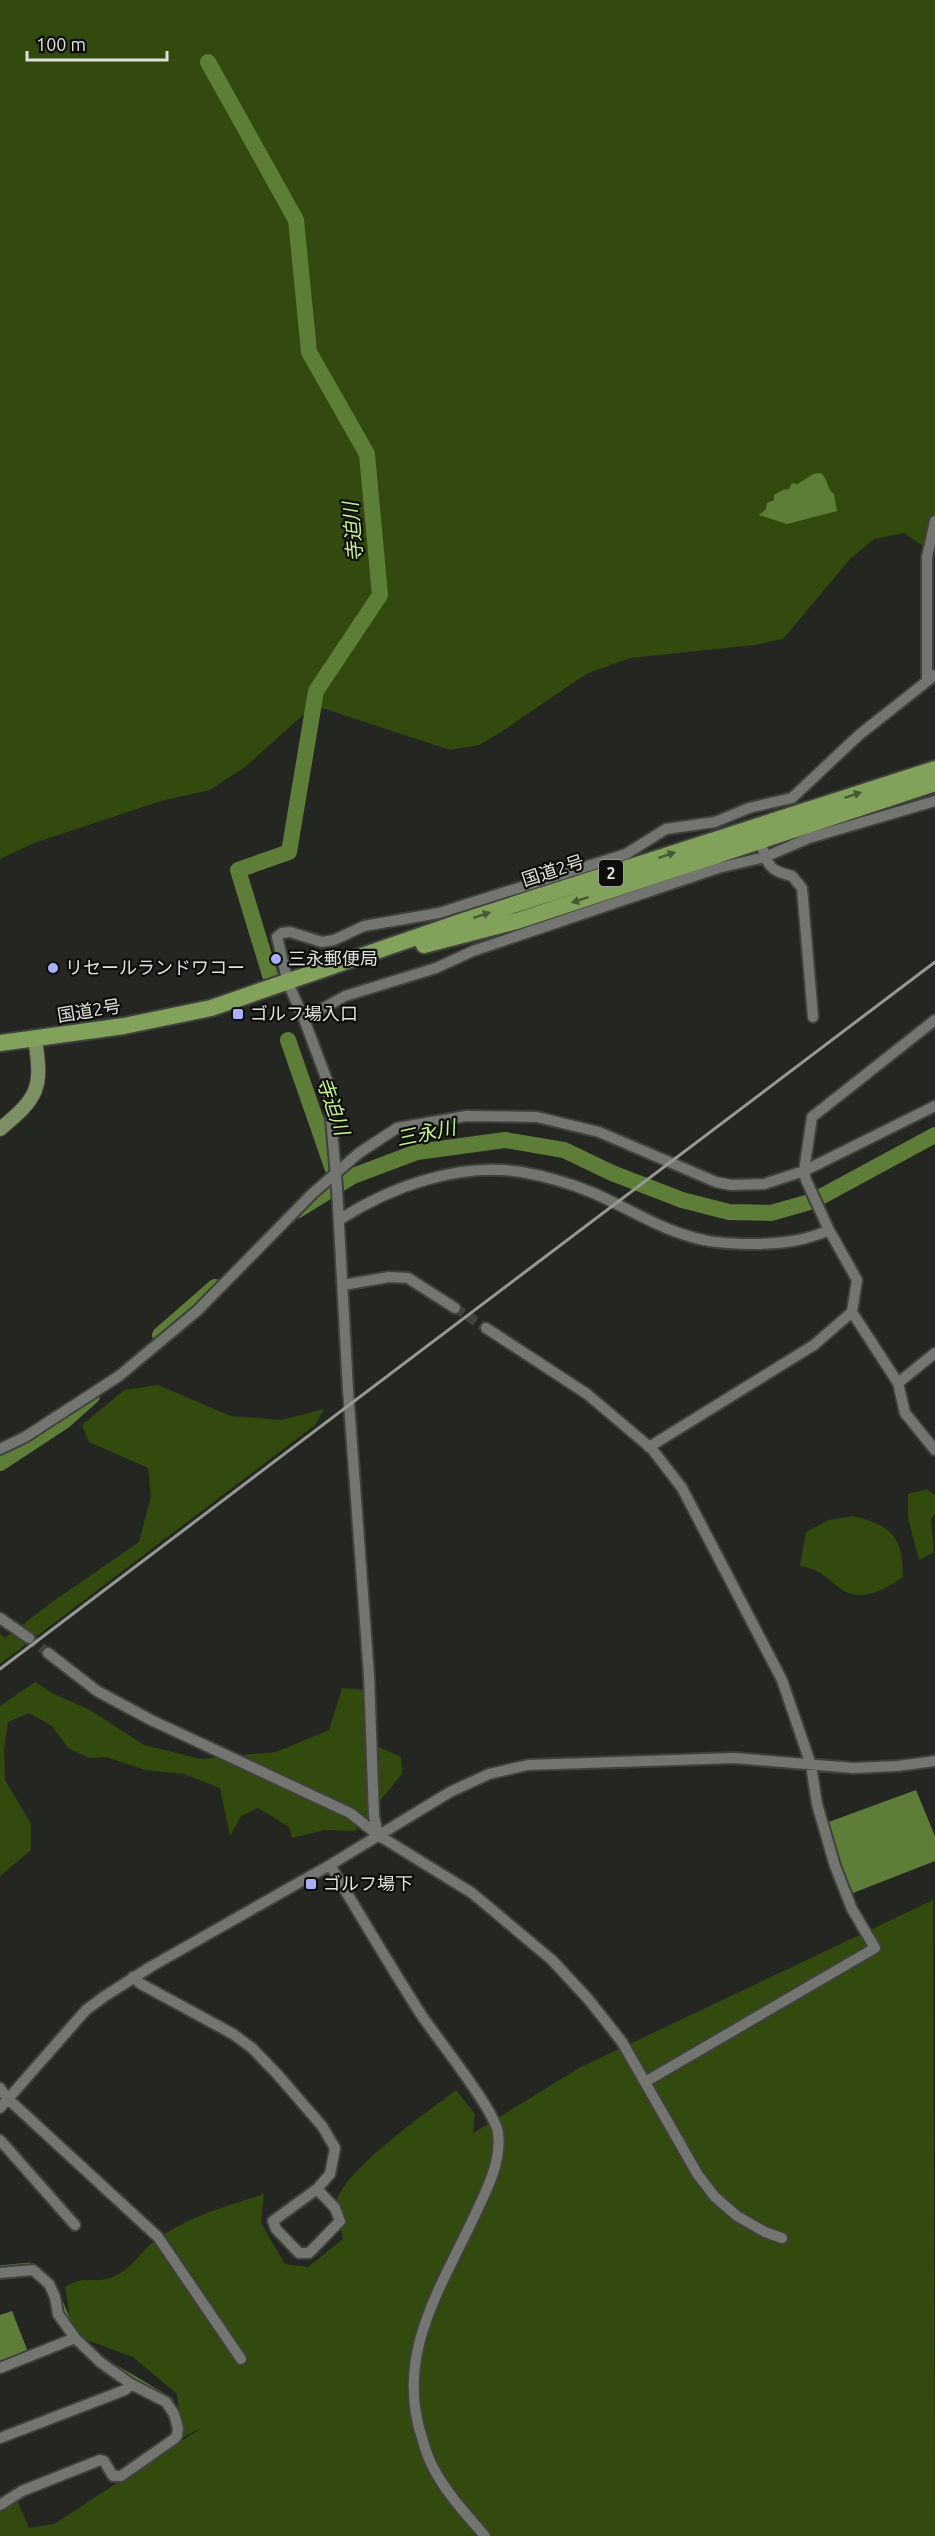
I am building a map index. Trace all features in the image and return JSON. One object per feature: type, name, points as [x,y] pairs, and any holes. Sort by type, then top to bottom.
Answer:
[{"type":"highway","name":"国道2号","points":[[0,1044],[124,1026],[211,1008],[475,917],[935,769]]},
{"type":"highway","name":"国道2号","points":[[288,983],[517,921],[935,783]]},
{"type":"main road","points":[[0,1129],[23,1110],[35,1094],[39,1076],[36,1040]]},
{"type":"street","points":[[378,1835],[374,1816],[369,1676],[328,1083],[288,983],[277,937],[282,933],[290,932],[322,942],[334,940],[364,926],[439,913],[626,854],[666,829],[714,822],[751,813],[792,798],[859,735],[931,678],[927,557],[935,520]]},
{"type":"street","points":[[304,1019],[345,996],[436,968],[473,951],[764,852],[935,801]]},
{"type":"street","points":[[764,852],[769,866],[779,873],[792,876],[802,888],[813,1017]]},
{"type":"street","points":[[649,1447],[814,1345],[852,1312],[857,1280],[828,1227],[805,1176],[812,1117],[935,1020]]},
{"type":"street","points":[[0,1449],[25,1437],[119,1376],[197,1311],[313,1192],[336,1175],[359,1153],[397,1128],[466,1116],[537,1117],[599,1132],[716,1182],[731,1185],[764,1184],[805,1176],[935,1106]]},
{"type":"street","points":[[339,1220],[357,1208],[403,1187],[470,1172],[505,1171],[539,1176],[590,1191],[663,1227],[704,1241],[739,1244],[790,1243],[828,1227]]},
{"type":"street","points":[[343,1285],[389,1277],[408,1278],[455,1308]]},
{"type":"street","points":[[852,1312],[898,1383],[905,1413],[935,1450]]},
{"type":"street","points":[[486,1328],[587,1394],[649,1447],[682,1488],[782,1680],[811,1765],[817,1804],[835,1866],[852,1909],[875,1948],[645,2082]]},
{"type":"street","points":[[898,1383],[935,1353]]},
{"type":"street","points":[[0,1618],[29,1638]]},
{"type":"street","points":[[48,1653],[106,1696],[151,1720],[350,1813],[378,1835],[472,1893],[526,1936],[589,2000],[622,2042],[698,2175],[715,2197],[737,2216],[765,2232],[782,2238]]},
{"type":"street","points":[[0,2108],[86,2010],[133,1977],[450,1792],[489,1774],[528,1765],[734,1758],[853,1768],[898,1766],[935,1761]]},
{"type":"street","points":[[330,1864],[423,2016],[495,2123],[498,2132],[499,2153],[489,2182],[421,2334],[414,2368],[412,2401],[417,2424],[434,2470],[451,2497],[485,2536]]},
{"type":"street","points":[[133,1977],[233,2034],[252,2048],[322,2126],[335,2148],[330,2174],[317,2189],[273,2221],[276,2229],[299,2253],[309,2253],[340,2222],[335,2208],[317,2189]]},
{"type":"street","points":[[0,2088],[7,2098],[158,2237],[241,2359]]},
{"type":"street","points":[[0,2140],[75,2225]]},
{"type":"street","points":[[0,2273],[33,2270],[49,2284],[55,2297],[58,2313],[75,2338],[100,2362],[131,2384],[166,2402],[174,2414],[178,2428],[174,2439],[121,2476],[113,2476],[107,2464],[100,2460],[22,2491],[0,2505]]},
{"type":"street","points":[[0,2368],[75,2338]]},
{"type":"street","points":[[0,2438],[125,2390],[131,2384]]},
{"type":"shaded area","points":[[0,0],[935,0],[935,554],[904,533],[874,539],[850,559],[783,639],[754,645],[630,658],[586,674],[479,745],[450,750],[322,708],[302,716],[245,767],[210,790],[161,801],[34,843],[0,859]]},
{"type":"shaded area","points":[[821,473],[834,494],[837,511],[787,524],[759,515],[766,509],[767,503],[774,500],[774,495],[789,489],[792,483],[798,484],[813,474]]},
{"type":"shaded area","points":[[158,1385],[231,1416],[281,1420],[324,1409],[315,1425],[0,1664],[0,1633],[5,1638],[52,1602],[139,1542],[151,1496],[148,1468],[89,1442],[82,1425],[124,1390]]},
{"type":"shaded area","points":[[927,1489],[935,1495],[935,1514],[931,1519],[934,1552],[919,1560],[908,1518],[908,1494]]},
{"type":"shaded area","points":[[854,1516],[886,1529],[893,1535],[901,1552],[903,1577],[881,1590],[865,1595],[849,1593],[818,1571],[800,1566],[806,1532],[829,1520]]},
{"type":"shaded area","points":[[35,1682],[54,1694],[90,1710],[144,1745],[201,1759],[276,1752],[329,1730],[342,1688],[369,1690],[377,1746],[401,1757],[402,1774],[355,1831],[325,1830],[292,1838],[289,1827],[258,1808],[241,1816],[230,1836],[220,1788],[184,1774],[145,1770],[106,1757],[89,1758],[68,1748],[52,1726],[29,1713],[8,1722],[4,1750],[5,1780],[31,1824],[31,1850],[0,1876],[0,1706]]},
{"type":"shaded area","points":[[916,1790],[935,1836],[935,1861],[848,1895],[823,1824]]},
{"type":"shaded area","points":[[933,1900],[935,2536],[0,2536],[0,2509],[17,2500],[29,2528],[54,2524],[203,2427],[182,2438],[177,2394],[133,2357],[84,2339],[71,2324],[65,2287],[79,2281],[104,2280],[118,2275],[154,2242],[184,2223],[264,2194],[261,2223],[285,2264],[308,2267],[343,2239],[335,2208],[340,2194],[351,2178],[386,2144],[456,2090],[475,2114],[473,2133],[581,2067]]},
{"type":"shaded area","points":[[12,2311],[28,2352],[0,2363],[0,2315]]},
{"type":"waterway","name":"寺迫川","points":[[208,62],[296,220],[309,352],[367,454],[380,595],[316,691],[289,852],[238,870],[270,975]]},
{"type":"waterway","name":"寺迫川","points":[[288,1040],[336,1178]]},
{"type":"waterway","name":"三永川","points":[[298,1210],[353,1176],[417,1152],[505,1140],[564,1150],[612,1173],[682,1200],[729,1212],[771,1213],[813,1201],[935,1135]]},
{"type":"waterway","name":"三永川","points":[[160,1335],[215,1287]]},
{"type":"waterway","name":"三永川","points":[[0,1463],[64,1421],[92,1396]]},
{"type":"waterway","points":[[0,2267],[30,2264],[34,2266]]},
{"type":"waterway","points":[[40,2269],[50,2279]]},
{"type":"waterway","points":[[61,2301],[70,2322]]},
{"type":"waterway","points":[[110,2363],[171,2399],[174,2405]]},
{"type":"tunnel","points":[[455,1308],[486,1328]]},
{"type":"tunnel","points":[[29,1638],[48,1653]]},
{"type":"railway","points":[[0,1669],[935,962]]},
{"type":"place","name":"三永郵便局","points":[[276,959]]},
{"type":"place","name":"リセールランドワコー","points":[[53,968]]},
{"type":"place","name":"ゴルフ場入口","points":[[238,1014]]},
{"type":"place","name":"ゴルフ場下","points":[[311,1884]]}]
